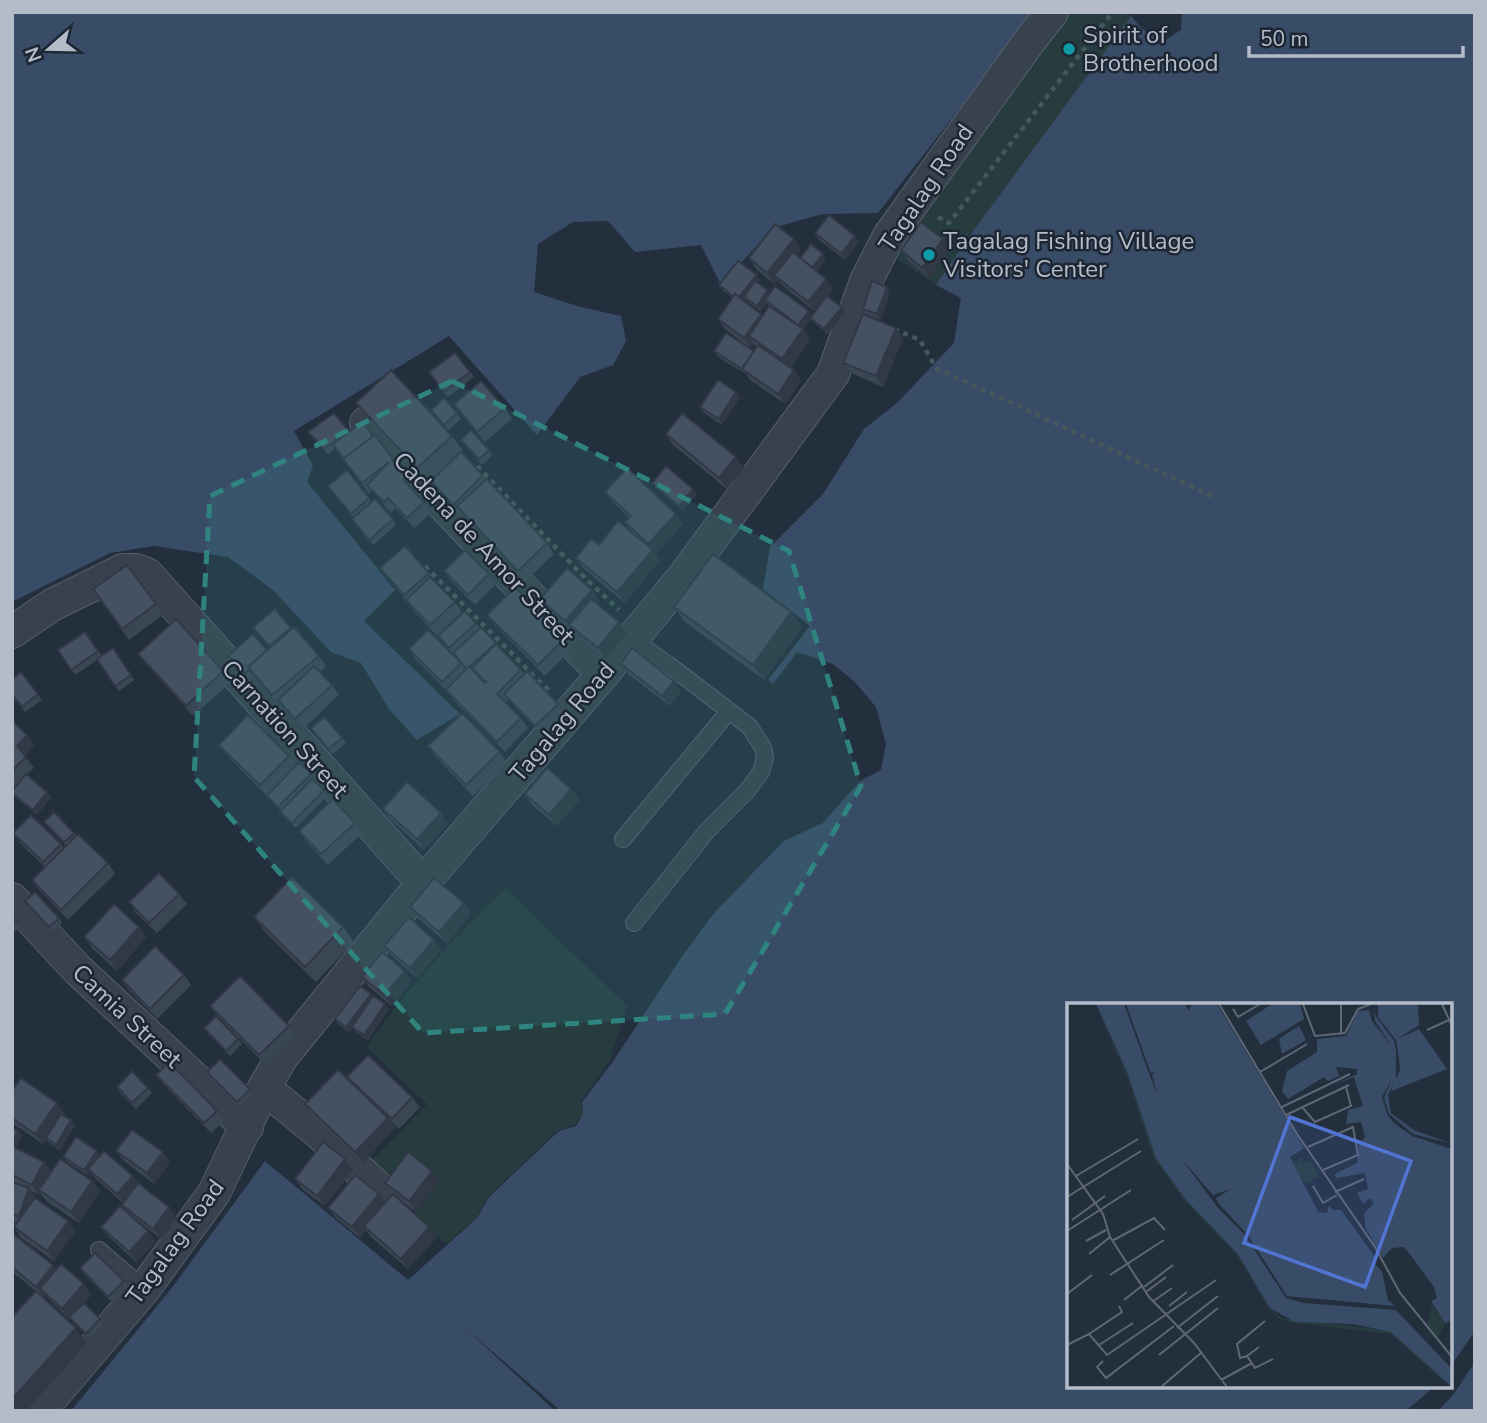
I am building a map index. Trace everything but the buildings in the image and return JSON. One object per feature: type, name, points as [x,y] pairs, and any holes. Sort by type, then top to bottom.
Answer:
[{"type":"street","name":"Tagalag Road","points":[[40,1411],[144,1289],[214,1193],[281,1058],[424,883],[684,576],[833,374],[866,281],[889,236],[1052,12]]},
{"type":"street","name":"Cadena de Amor Street","points":[[366,422],[603,674]]},
{"type":"street","name":"Carnation Street","points":[[12,632],[52,605],[122,570],[136,570],[147,574],[424,883]]},
{"type":"street","name":"Camia Street","points":[[12,899],[78,970],[247,1127]]},
{"type":"street","points":[[264,1088],[317,1131],[389,1198]]},
{"type":"lane","points":[[634,923],[706,832],[747,791],[761,772],[765,758],[763,748],[750,727],[669,664],[636,634]]},
{"type":"lane","points":[[623,839],[729,711]]},
{"type":"lane","points":[[99,1250],[144,1289]]},
{"type":"path","points":[[937,216],[948,223],[1111,12]]},
{"type":"path","points":[[855,313],[920,340],[936,368],[1214,497]]},
{"type":"path","points":[[477,466],[636,634]]},
{"type":"path","points":[[425,566],[571,712]]},
{"type":"highlighted area","points":[[452,381],[789,551],[861,786],[725,1014],[423,1033],[194,777],[210,496]]},
{"type":"green space","points":[[1068,12],[1127,12],[1131,16],[936,285],[892,256]]},
{"type":"green space","points":[[506,888],[627,1006],[610,1060],[581,1101],[583,1114],[575,1125],[558,1130],[488,1196],[477,1217],[446,1244],[414,1216],[440,1181],[414,1161],[391,1189],[364,1168],[427,1104],[366,1047],[432,964]]},
{"type":"water","points":[[12,12],[1035,12],[878,213],[822,214],[773,228],[721,285],[701,245],[635,252],[608,221],[573,222],[538,244],[534,292],[621,316],[626,341],[613,365],[580,377],[537,435],[449,336],[294,431],[313,466],[307,482],[395,590],[364,621],[460,714],[417,740],[389,709],[361,663],[331,652],[273,590],[228,557],[154,546],[110,553],[12,602]]},
{"type":"water","points":[[1182,12],[1475,12],[1475,1331],[1452,1364],[1452,1003],[1067,1003],[1067,1388],[1433,1388],[1406,1411],[561,1411],[463,1326],[555,1411],[71,1411],[171,1289],[265,1161],[408,1280],[477,1218],[489,1197],[559,1131],[576,1126],[583,1114],[582,1102],[612,1063],[683,955],[715,912],[784,841],[823,823],[860,781],[881,770],[886,744],[876,707],[854,681],[833,664],[797,652],[773,684],[768,680],[810,626],[763,589],[770,547],[823,494],[864,429],[897,403],[954,343],[961,298],[936,285],[1131,16],[1142,29],[1164,41],[1181,30]]},
{"type":"water","points":[[1475,1362],[1475,1411],[1438,1411],[1453,1395]]},
{"type":"place","name":"Spirit of Brotherhood","points":[[1069,49]]},
{"type":"place","name":"Tagalag Fishing Village Visitors' Center","points":[[929,255]]}]
